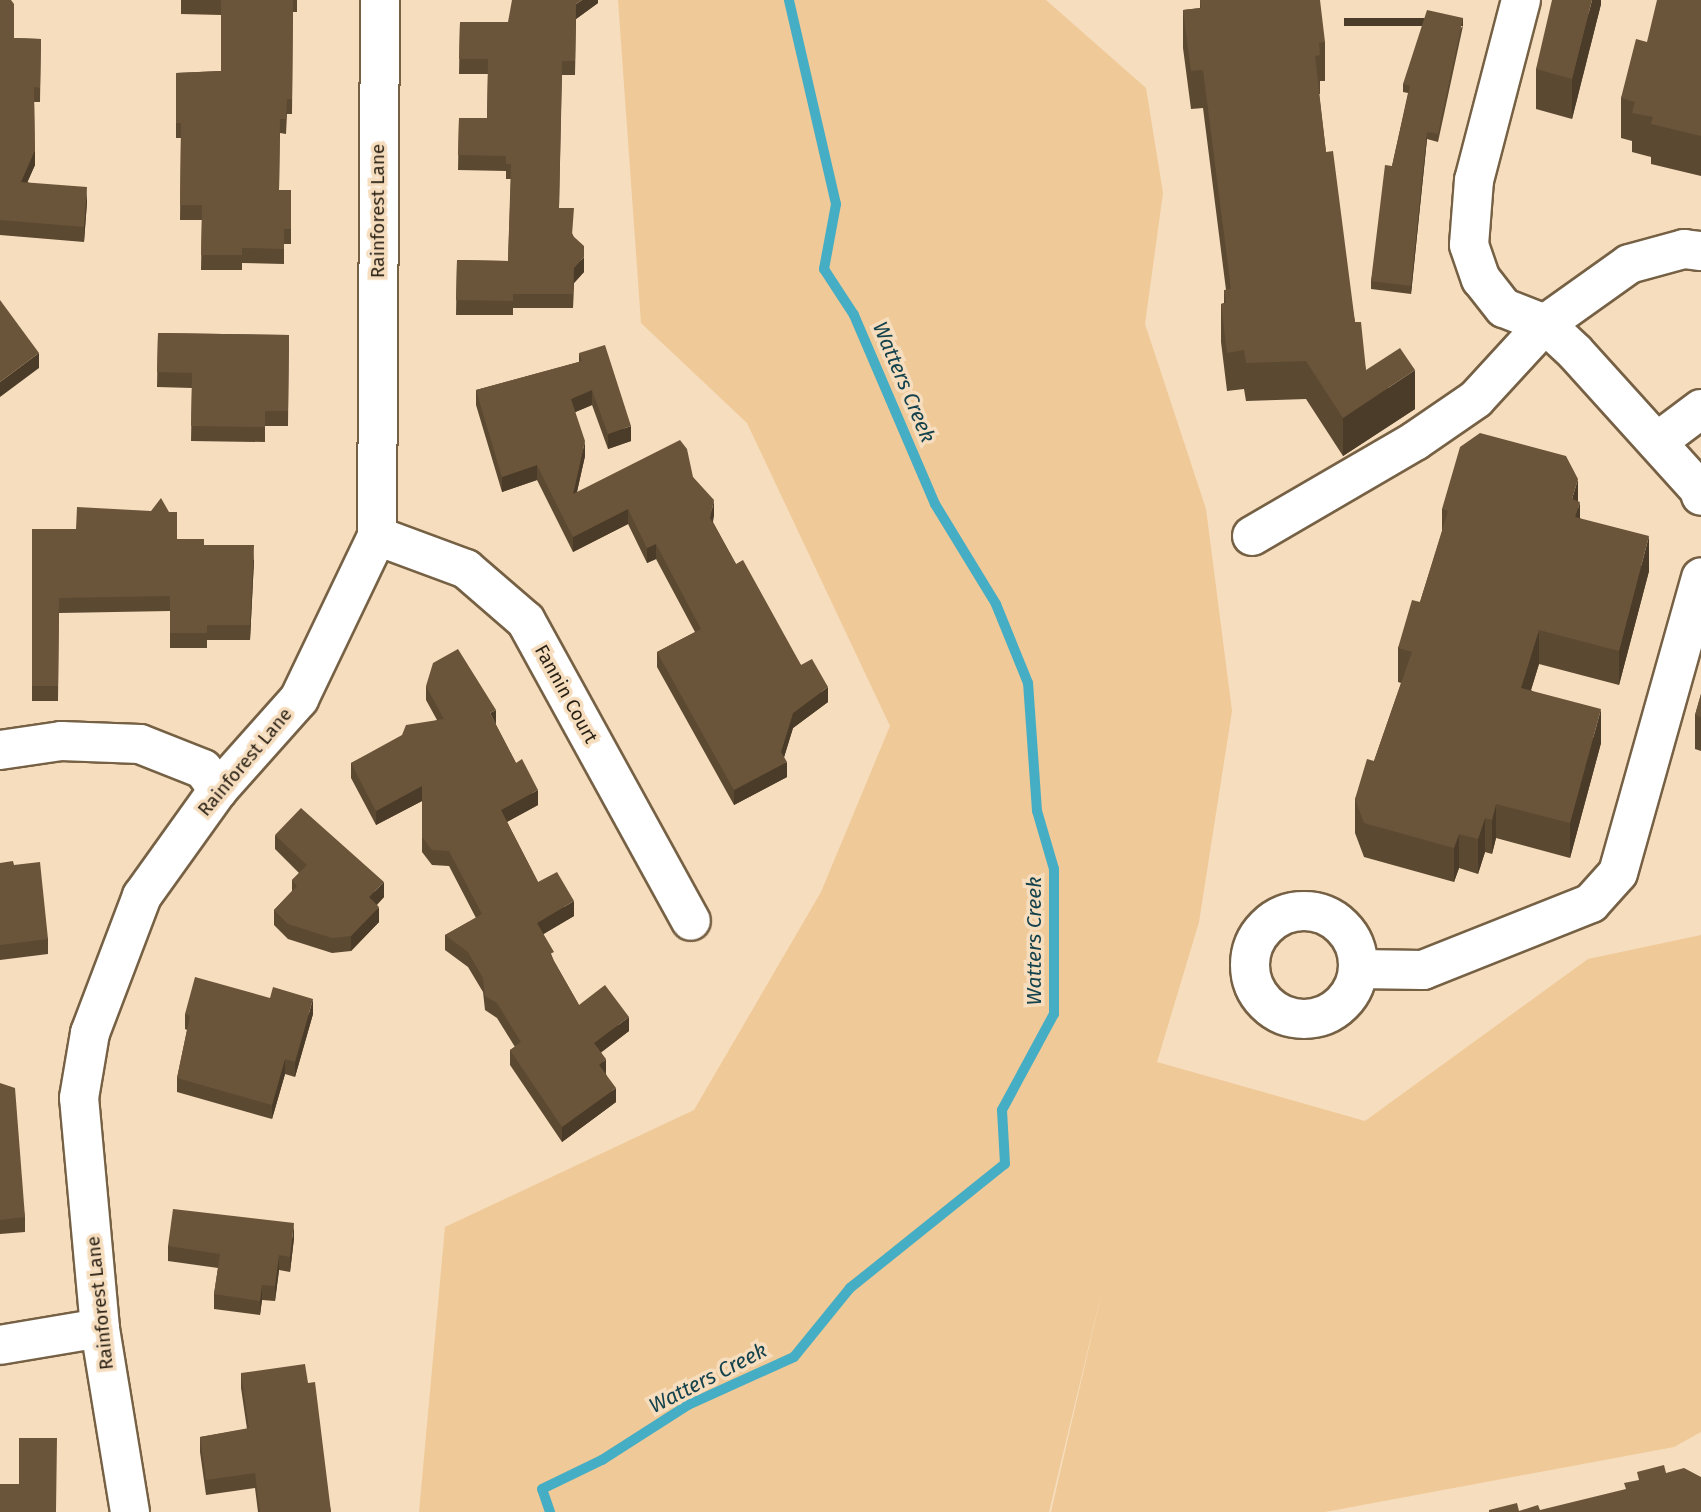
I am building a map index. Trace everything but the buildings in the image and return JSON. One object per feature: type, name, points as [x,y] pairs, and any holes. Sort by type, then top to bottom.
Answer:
[{"type":"street","name":"Rainforest Lane","points":[[130,1512],[100,1328],[79,1098],[90,1033],[142,896],[218,790],[299,699],[377,536],[380,0]]},
{"type":"street","points":[[1521,0],[1474,180],[1469,245],[1481,279],[1504,308],[1545,324],[1657,442],[1701,496]]},
{"type":"street","points":[[1252,536],[1415,441],[1476,399],[1545,324],[1629,264],[1684,249],[1701,251]]},
{"type":"street","points":[[1657,442],[1701,409]]},
{"type":"street","name":"Fannin Court","points":[[377,536],[466,569],[526,621],[691,920]]},
{"type":"street","points":[[1358,969],[1423,970],[1591,903],[1618,873],[1701,577]]},
{"type":"street","points":[[0,750],[61,741],[140,744],[204,769],[218,790]]},
{"type":"street","points":[[0,1345],[100,1328]]},
{"type":"shaded area","points":[[618,0],[1046,0],[1146,88],[1163,193],[1145,324],[1206,509],[1232,711],[1199,922],[1157,1062],[1365,1121],[1588,959],[1701,935],[1701,1432],[1674,1447],[1325,1512],[1051,1512],[1105,1278],[1049,1512],[419,1512],[445,1227],[694,1110],[821,892],[890,726],[747,423],[641,323]]},
{"type":"waterway","name":"Watters Creek","points":[[550,1512],[542,1489],[602,1460],[688,1405],[794,1357],[850,1288],[1005,1164],[1002,1110],[1054,1014],[1054,869],[1037,811],[1028,683],[996,604],[935,504],[854,315],[824,269],[836,204],[789,0]]}]
